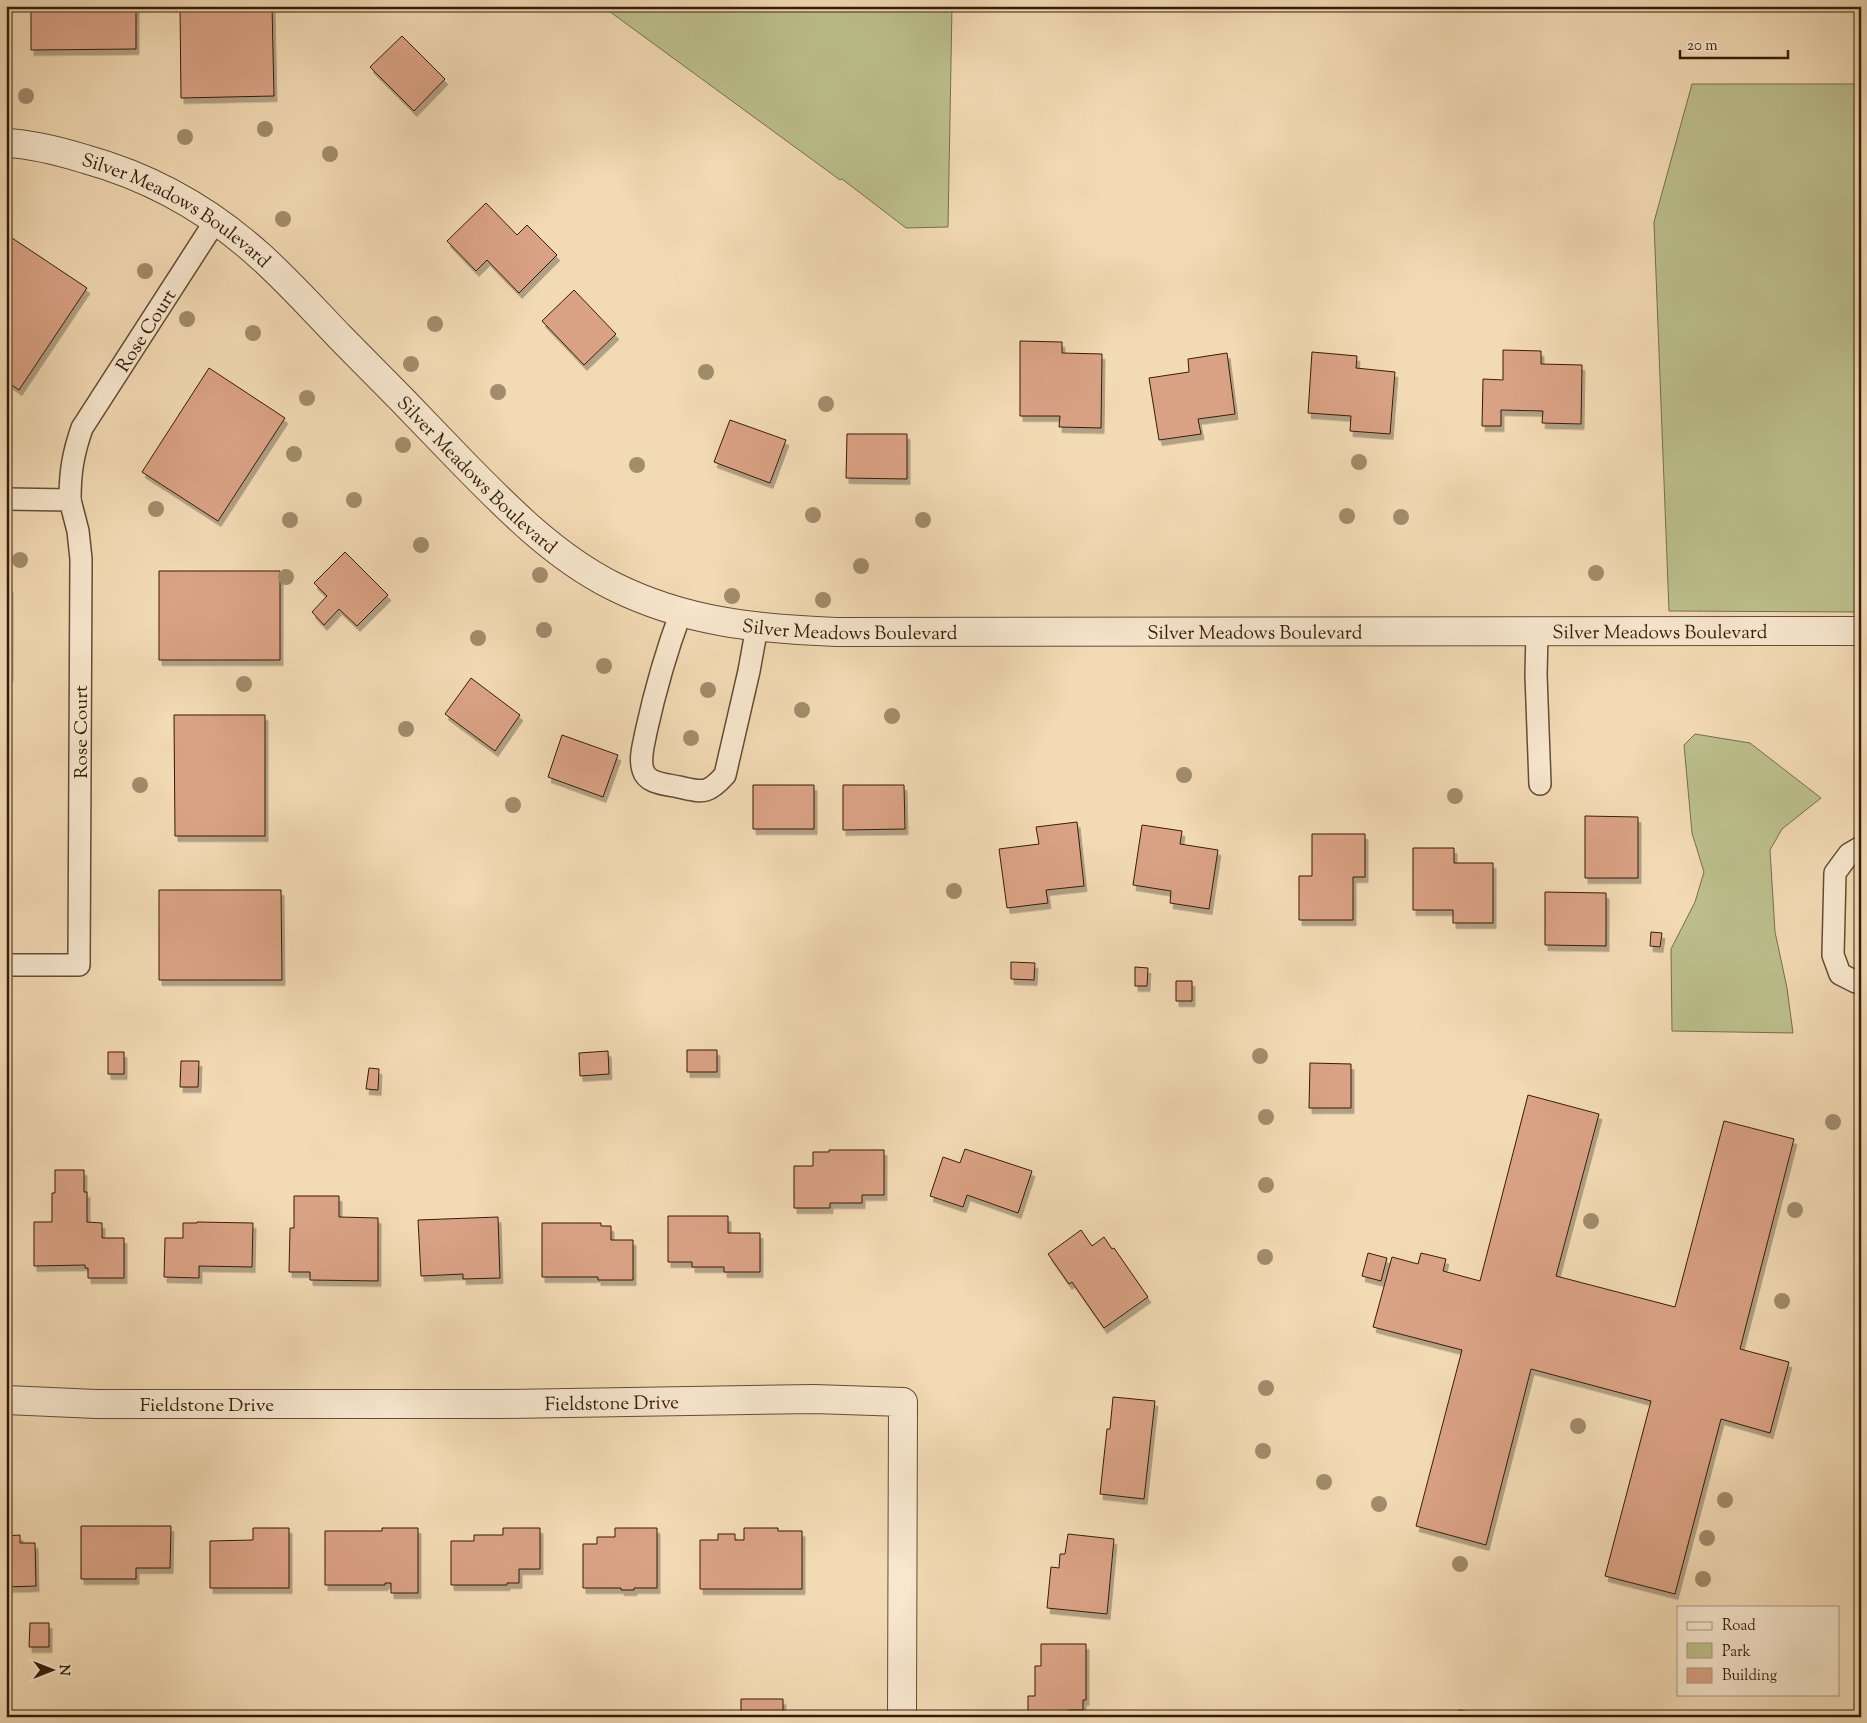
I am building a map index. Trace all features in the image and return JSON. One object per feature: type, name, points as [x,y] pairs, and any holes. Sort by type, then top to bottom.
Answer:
[{"type":"street","name":"Silver Meadows Boulevard","points":[[6,143],[57,151],[139,176],[180,197],[216,220],[259,254],[489,489],[531,528],[574,564],[613,586],[653,603],[681,612],[733,624],[837,632],[1861,631]]},
{"type":"street","name":"Fieldstone Drive","points":[[6,1400],[96,1404],[502,1404],[814,1399],[903,1402],[902,1717]]},
{"type":"lane","name":"Rose Court","points":[[6,965],[79,965],[81,559],[78,531],[70,500],[70,476],[74,450],[82,428],[216,220]]},
{"type":"lane","points":[[6,500],[70,500]]},
{"type":"lane","points":[[681,612],[666,654],[652,705],[642,755],[643,771],[652,781],[702,792],[715,786],[725,775],[757,627]]},
{"type":"lane","points":[[1537,631],[1536,675],[1540,784]]},
{"type":"lane","points":[[1861,847],[1849,854],[1835,872],[1833,955],[1840,974],[1856,982],[1861,982]]},
{"type":"green space","points":[[602,6],[952,6],[948,227],[906,228],[842,179],[840,180]]},
{"type":"green space","points":[[1692,84],[1861,84],[1861,612],[1669,611],[1654,222]]},
{"type":"green space","points":[[1695,734],[1750,743],[1821,798],[1782,829],[1770,850],[1775,932],[1787,988],[1793,1033],[1672,1031],[1671,949],[1695,902],[1704,872],[1692,833],[1684,745]]},
{"type":"building","points":[[31,6],[136,6],[136,49],[31,50]]},
{"type":"building","points":[[180,6],[272,6],[274,96],[181,98]]},
{"type":"building","points":[[402,36],[445,79],[414,111],[370,67]]},
{"type":"building","points":[[486,203],[517,235],[527,225],[557,255],[519,293],[487,260],[476,271],[447,241]]},
{"type":"building","points":[[12,238],[87,288],[19,390],[6,381],[6,246]]},
{"type":"building","points":[[574,290],[616,334],[584,365],[542,321]]},
{"type":"building","points":[[1020,341],[1062,342],[1062,353],[1102,354],[1101,428],[1059,427],[1060,416],[1020,416]]},
{"type":"building","points":[[1503,350],[1541,351],[1541,364],[1582,365],[1581,424],[1542,423],[1543,411],[1501,410],[1501,426],[1482,426],[1483,379],[1503,380]]},
{"type":"building","points":[[1312,352],[1357,356],[1356,368],[1395,372],[1390,434],[1350,431],[1351,416],[1308,413]]},
{"type":"building","points":[[1227,353],[1235,414],[1198,419],[1201,434],[1159,440],[1149,378],[1189,372],[1188,359]]},
{"type":"building","points":[[209,368],[285,418],[218,521],[142,472]]},
{"type":"building","points":[[730,420],[786,440],[770,483],[714,462]]},
{"type":"building","points":[[847,434],[907,434],[907,479],[846,478]]},
{"type":"building","points":[[345,552],[388,595],[357,626],[339,609],[324,625],[312,612],[327,596],[314,583]]},
{"type":"building","points":[[159,571],[280,571],[280,660],[159,660]]},
{"type":"building","points":[[6,586],[10,586],[10,676],[6,676]]},
{"type":"building","points":[[471,678],[520,715],[495,751],[445,714]]},
{"type":"building","points":[[174,715],[265,715],[265,836],[175,836]]},
{"type":"building","points":[[562,735],[618,755],[603,797],[548,777]]},
{"type":"building","points":[[753,785],[814,785],[814,829],[753,829]]},
{"type":"building","points":[[843,785],[904,785],[905,829],[843,830]]},
{"type":"building","points":[[1585,816],[1638,817],[1638,878],[1585,878]]},
{"type":"building","points":[[1077,822],[1084,886],[1046,890],[1048,903],[1007,908],[999,849],[1039,844],[1036,827]]},
{"type":"building","points":[[1142,825],[1182,831],[1180,844],[1218,850],[1209,909],[1170,903],[1171,891],[1133,885]]},
{"type":"building","points":[[1312,834],[1365,834],[1365,877],[1353,877],[1353,920],[1299,920],[1299,876],[1312,876]]},
{"type":"building","points":[[1413,848],[1454,848],[1454,863],[1493,863],[1493,923],[1453,923],[1453,910],[1413,910]]},
{"type":"building","points":[[159,890],[281,890],[282,980],[159,980]]},
{"type":"building","points":[[1545,892],[1606,893],[1606,946],[1545,945]]},
{"type":"building","points":[[1651,932],[1662,933],[1660,947],[1650,946]]},
{"type":"building","points":[[1011,962],[1035,963],[1034,980],[1011,979]]},
{"type":"building","points":[[1135,967],[1148,968],[1147,986],[1135,986]]},
{"type":"building","points":[[1176,981],[1192,981],[1192,1001],[1176,1001]]},
{"type":"building","points":[[687,1050],[717,1050],[717,1072],[687,1072]]},
{"type":"building","points":[[608,1051],[609,1074],[580,1076],[579,1053]]},
{"type":"building","points":[[108,1052],[124,1052],[124,1074],[108,1074]]},
{"type":"building","points":[[181,1061],[199,1061],[198,1087],[180,1087]]},
{"type":"building","points":[[1310,1063],[1351,1064],[1351,1108],[1309,1108]]},
{"type":"building","points":[[369,1068],[379,1069],[378,1090],[366,1089]]},
{"type":"building","points":[[1528,1095],[1599,1114],[1556,1276],[1675,1307],[1724,1121],[1794,1139],[1740,1349],[1789,1362],[1770,1433],[1721,1419],[1675,1594],[1605,1576],[1651,1401],[1531,1369],[1486,1545],[1416,1526],[1462,1350],[1373,1327],[1392,1257],[1418,1264],[1421,1253],[1446,1259],[1443,1271],[1480,1281]]},
{"type":"building","points":[[965,1149],[1032,1171],[1018,1213],[967,1195],[963,1207],[930,1196],[943,1157],[960,1163]]},
{"type":"building","points":[[829,1150],[884,1150],[884,1195],[862,1195],[862,1203],[830,1203],[830,1208],[794,1208],[794,1166],[813,1166],[813,1152],[829,1152]]},
{"type":"building","points":[[55,1170],[84,1170],[84,1192],[87,1192],[87,1222],[102,1223],[102,1238],[124,1238],[124,1278],[88,1278],[88,1268],[85,1268],[85,1265],[34,1266],[34,1222],[52,1222],[52,1193],[55,1193]]},
{"type":"building","points":[[294,1196],[339,1196],[339,1217],[378,1218],[378,1281],[310,1280],[310,1272],[289,1272],[290,1228],[294,1228]]},
{"type":"building","points":[[668,1216],[728,1216],[728,1233],[760,1233],[760,1272],[724,1272],[724,1267],[692,1267],[692,1262],[668,1262]]},
{"type":"building","points":[[498,1217],[500,1278],[463,1279],[463,1274],[421,1276],[418,1220]]},
{"type":"building","points":[[183,1223],[253,1223],[252,1267],[199,1266],[199,1278],[164,1277],[165,1238],[183,1238]]},
{"type":"building","points":[[542,1223],[601,1223],[601,1226],[611,1226],[611,1240],[633,1240],[633,1280],[598,1280],[598,1277],[542,1277]]},
{"type":"building","points":[[1081,1230],[1092,1246],[1104,1237],[1112,1249],[1114,1248],[1148,1297],[1104,1328],[1072,1282],[1069,1284],[1048,1254]]},
{"type":"building","points":[[1368,1253],[1387,1258],[1381,1281],[1362,1276]]},
{"type":"building","points":[[1113,1397],[1155,1401],[1144,1499],[1100,1494],[1107,1429],[1110,1429]]},
{"type":"building","points":[[81,1526],[171,1526],[170,1568],[136,1568],[136,1579],[81,1579]]},
{"type":"building","points":[[253,1528],[289,1528],[289,1588],[210,1588],[210,1541],[253,1540]]},
{"type":"building","points":[[382,1528],[418,1528],[418,1593],[391,1593],[391,1583],[385,1583],[385,1585],[325,1585],[325,1531],[382,1531]]},
{"type":"building","points":[[503,1528],[540,1528],[540,1569],[519,1569],[519,1583],[507,1583],[507,1585],[451,1585],[451,1541],[474,1541],[474,1535],[503,1535]]},
{"type":"building","points":[[615,1528],[657,1528],[657,1588],[621,1590],[621,1588],[583,1588],[583,1544],[597,1544],[597,1537],[615,1537]]},
{"type":"building","points":[[744,1528],[778,1528],[778,1531],[802,1531],[802,1589],[700,1589],[700,1540],[718,1540],[718,1534],[735,1534],[735,1540],[744,1540]]},
{"type":"building","points":[[1068,1534],[1114,1539],[1107,1614],[1047,1608],[1051,1567],[1059,1568],[1060,1554],[1065,1554]]},
{"type":"building","points":[[20,1535],[20,1543],[35,1543],[36,1586],[6,1587],[6,1536]]},
{"type":"building","points":[[30,1623],[49,1623],[49,1647],[29,1647]]},
{"type":"building","points":[[1041,1644],[1086,1644],[1086,1700],[1083,1700],[1083,1710],[1069,1710],[1069,1717],[1028,1717],[1028,1696],[1035,1696],[1035,1666],[1041,1666]]},
{"type":"building","points":[[741,1699],[783,1699],[783,1717],[741,1717]]},
{"type":"building","points":[[1459,1710],[1501,1717],[1458,1717]]}]
